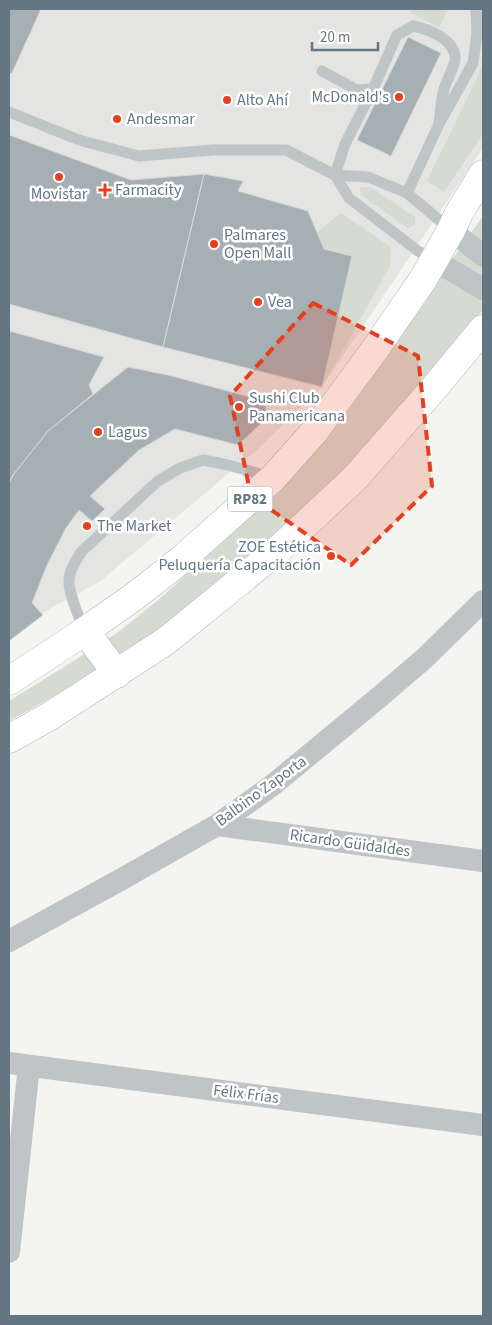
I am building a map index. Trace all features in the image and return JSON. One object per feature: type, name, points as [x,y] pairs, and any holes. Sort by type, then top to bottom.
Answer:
[{"type":"main road","points":[[434,260],[459,212],[483,174]]},
{"type":"main road","name":"RP82","points":[[9,681],[135,596],[182,560],[273,478],[314,432],[344,393],[424,278],[434,260]]},
{"type":"main road","points":[[9,739],[50,716],[166,641],[278,550],[355,478],[483,329]]},
{"type":"main road","points":[[84,631],[117,674]]},
{"type":"street","points":[[451,230],[483,256]]},
{"type":"street","points":[[434,260],[483,289]]},
{"type":"street","name":"Balbino Zaporta","points":[[9,941],[217,825],[274,784],[377,699],[426,657],[483,601]]},
{"type":"street","name":"Ricardo Güidaldes","points":[[217,825],[483,862]]},
{"type":"street","points":[[9,1252],[19,1064]]},
{"type":"street","name":"Félix Frías","points":[[19,1064],[483,1125]]},
{"type":"lane","points":[[407,193],[439,124],[473,62],[477,33],[476,9]]},
{"type":"lane","points":[[434,260],[418,251],[349,198],[335,175],[345,144],[373,90],[397,35],[413,26],[424,28],[453,47],[455,59],[443,92],[439,124]]},
{"type":"lane","points":[[322,71],[357,90],[373,90]]},
{"type":"lane","points":[[9,112],[79,140],[140,156],[213,150],[286,150],[335,175],[368,177],[407,193],[451,230]]},
{"type":"lane","points":[[84,631],[73,601],[69,580],[74,564],[82,551],[158,481],[180,468],[203,460],[228,464],[273,478]]},
{"type":"highlighted area","points":[[313,303],[418,356],[432,486],[351,565],[251,496],[230,396]]},
{"type":"shaded area","name":"Palmares Open Mall","points":[[9,9],[483,9],[483,148],[322,387],[259,448],[99,582],[9,631]]},
{"type":"shaded area","points":[[413,9],[448,9],[439,28],[410,12]]},
{"type":"shaded area","points":[[483,65],[483,134],[444,192],[427,181]]},
{"type":"shaded area","points":[[360,187],[370,187],[415,217],[415,225],[408,228],[361,195]]},
{"type":"shaded area","points":[[341,213],[391,247],[390,266],[322,387],[352,256],[324,249],[317,232]]},
{"type":"shaded area","points":[[483,216],[483,310],[369,449],[313,503],[208,591],[169,621],[76,684],[9,721],[9,701],[117,633],[156,602],[245,521],[326,437]]},
{"type":"building","points":[[9,9],[41,9],[12,73],[9,74]]},
{"type":"building","name":"McDonald's","points":[[408,37],[441,53],[391,156],[357,140]]},
{"type":"building","points":[[9,135],[131,180],[204,174],[163,347],[9,304]]},
{"type":"building","name":"Vea","points":[[204,174],[243,181],[238,191],[308,211],[324,249],[352,256],[322,387],[163,347]]},
{"type":"building","points":[[9,331],[104,357],[89,385],[93,394],[48,431],[13,475],[9,483]]},
{"type":"building","points":[[128,367],[168,375],[265,401],[267,418],[238,445],[175,429],[139,450],[90,496],[105,509],[92,521],[79,510],[66,528],[47,565],[32,603],[43,615],[9,641],[9,483],[13,475],[48,431]]},
{"type":"place","name":"McDonald's","points":[[399,97]]},
{"type":"place","name":"Alto Ahí","points":[[227,100]]},
{"type":"place","name":"Andesmar","points":[[117,119]]},
{"type":"place","name":"Movistar","points":[[59,177]]},
{"type":"place","name":"Farmacity","points":[[105,190]]},
{"type":"place","name":"Palmares Open Mall","points":[[214,244]]},
{"type":"place","name":"Vea","points":[[258,302]]},
{"type":"place","name":"Sushi Club Panamericana","points":[[239,407]]},
{"type":"place","name":"Lagus","points":[[98,432]]},
{"type":"place","name":"The Market","points":[[87,526]]},
{"type":"place","name":"ZOE Estética Peluquería Capacitación","points":[[331,556]]}]
